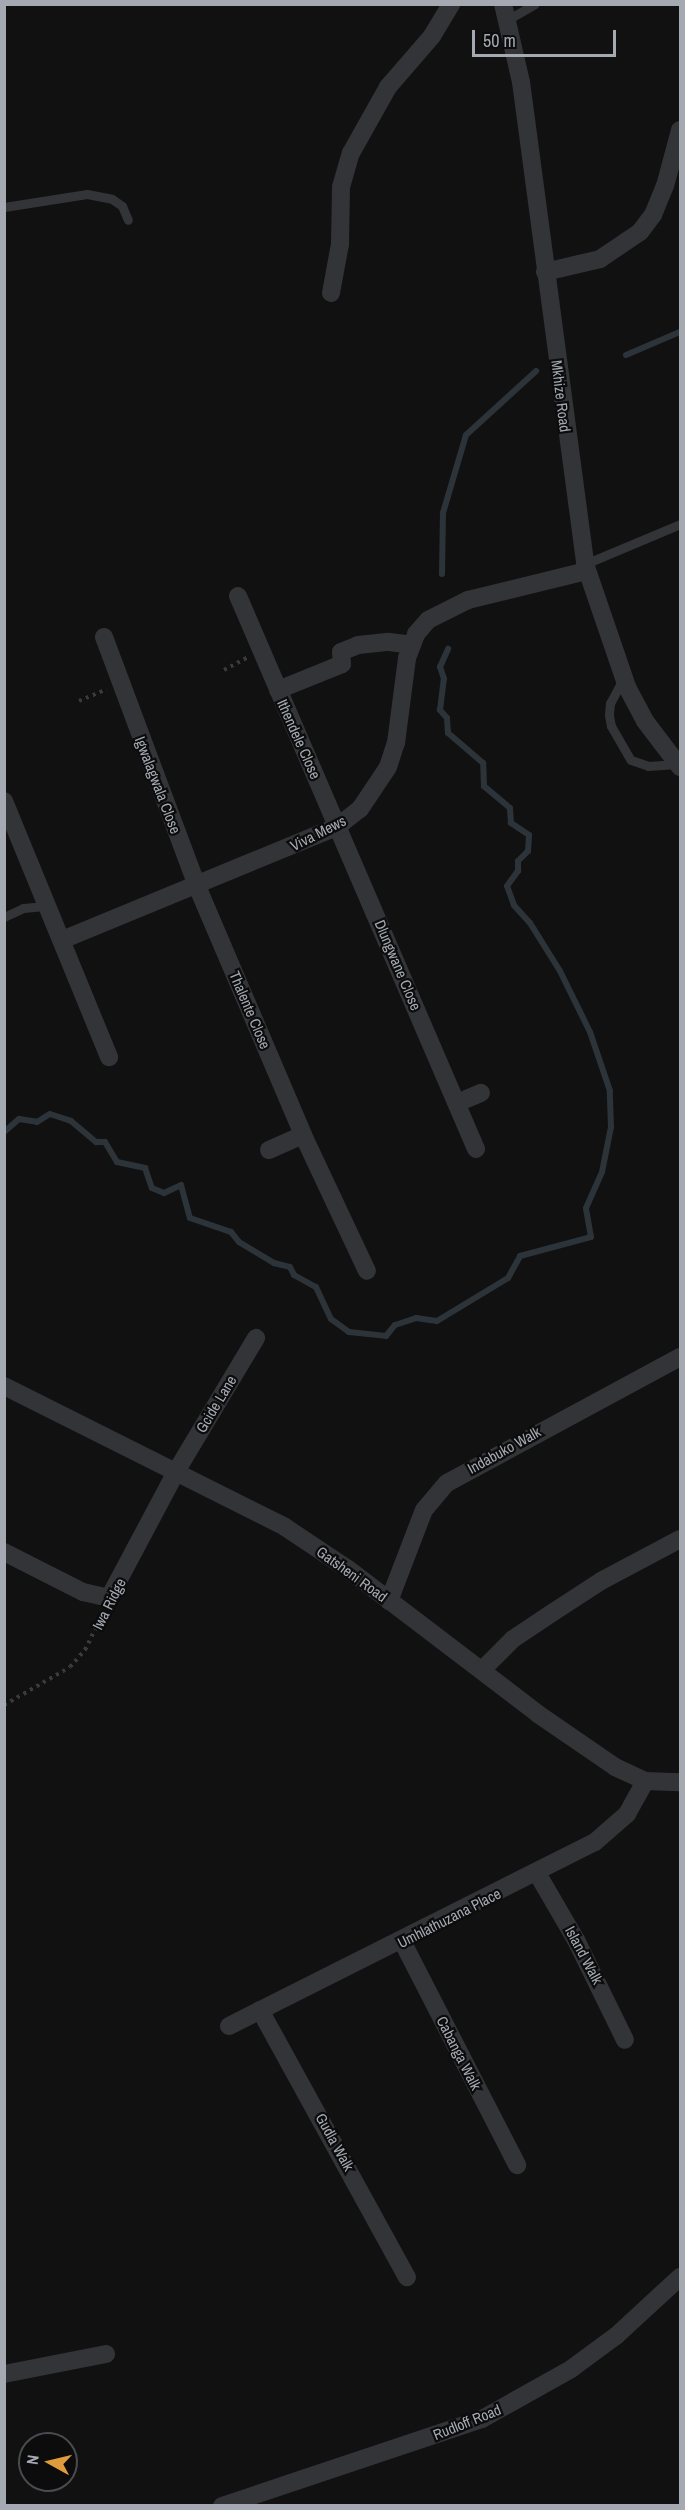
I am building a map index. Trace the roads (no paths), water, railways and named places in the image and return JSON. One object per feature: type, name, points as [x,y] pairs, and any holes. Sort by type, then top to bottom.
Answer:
[{"type":"street","points":[[331,292],[340,244],[341,187],[351,153],[388,87],[432,36],[451,4]]},
{"type":"street","name":"Mkhize Road","points":[[505,12],[521,82],[586,567],[623,678],[645,721],[679,765]]},
{"type":"street","points":[[545,272],[600,259],[640,232],[653,215],[665,186],[681,130]]},
{"type":"street","name":"Viva Mews","points":[[63,940],[338,826],[360,809],[388,767],[412,645],[428,620],[443,610],[586,567]]},
{"type":"street","name":"Ithendele Close","points":[[238,596],[338,826]]},
{"type":"street","name":"Igwalagwala Close","points":[[104,637],[119,684],[196,886]]},
{"type":"street","points":[[278,690],[342,664],[341,652],[358,645],[389,642],[412,645]]},
{"type":"street","points":[[4,801],[63,940],[109,1057]]},
{"type":"street","name":"Dlungwane Close","points":[[338,826],[476,1149]]},
{"type":"street","name":"Thalente Close","points":[[196,886],[303,1135],[368,1271]]},
{"type":"street","points":[[457,1103],[481,1092]]},
{"type":"street","points":[[269,1150],[303,1135]]},
{"type":"street","name":"Gcide Lane","points":[[177,1470],[256,1338]]},
{"type":"street","name":"Indabuko Walk","points":[[389,1601],[420,1518],[447,1483],[681,1357]]},
{"type":"street","name":"Gatsheni Road","points":[[4,1386],[177,1470],[285,1527],[348,1569],[580,1743],[645,1781],[681,1782]]},
{"type":"street","name":"Iwa Ridge","points":[[4,1552],[83,1592],[109,1598],[177,1470]]},
{"type":"street","points":[[482,1670],[513,1640],[555,1611],[602,1581],[681,1539]]},
{"type":"street","name":"Umhlathuzana Place","points":[[229,2026],[537,1873],[612,1829],[627,1814],[645,1781]]},
{"type":"street","name":"Island Walk","points":[[537,1873],[576,1940],[625,2040]]},
{"type":"street","name":"Cabanga Walk","points":[[402,1941],[517,2165]]},
{"type":"street","name":"Gudla Walk","points":[[260,2010],[407,2277]]},
{"type":"street","name":"Rudloff Road","points":[[222,2505],[482,2419],[571,2369],[616,2336],[681,2277]]},
{"type":"street","points":[[4,2374],[106,2354]]},
{"type":"lane","points":[[505,12],[535,4]]},
{"type":"lane","points":[[4,207],[87,194],[112,200],[122,206],[128,220]]},
{"type":"lane","points":[[586,567],[681,524]]},
{"type":"lane","points":[[623,678],[610,703],[609,715],[611,726],[631,760],[648,766],[679,765]]},
{"type":"lane","points":[[4,917],[23,908],[48,906]]},
{"type":"waterway","points":[[626,355],[680,332]]},
{"type":"waterway","points":[[442,574],[443,513],[466,435],[536,371]]},
{"type":"waterway","points":[[4,1132],[19,1119],[37,1122],[50,1114],[71,1121],[96,1142],[105,1142],[117,1162],[145,1168],[152,1188],[164,1193],[181,1185],[190,1218],[231,1232],[239,1242],[274,1263],[290,1267],[294,1275],[316,1287],[331,1319],[349,1332],[386,1336],[395,1325],[416,1318],[437,1321],[508,1278],[520,1256],[591,1237],[586,1208],[602,1172],[611,1127],[610,1091],[590,1032],[560,971],[530,923],[514,905],[507,886],[518,871],[518,861],[528,851],[529,835],[511,823],[510,808],[484,786],[483,763],[448,733],[447,718],[440,710],[444,679],[440,667],[448,649]]}]
